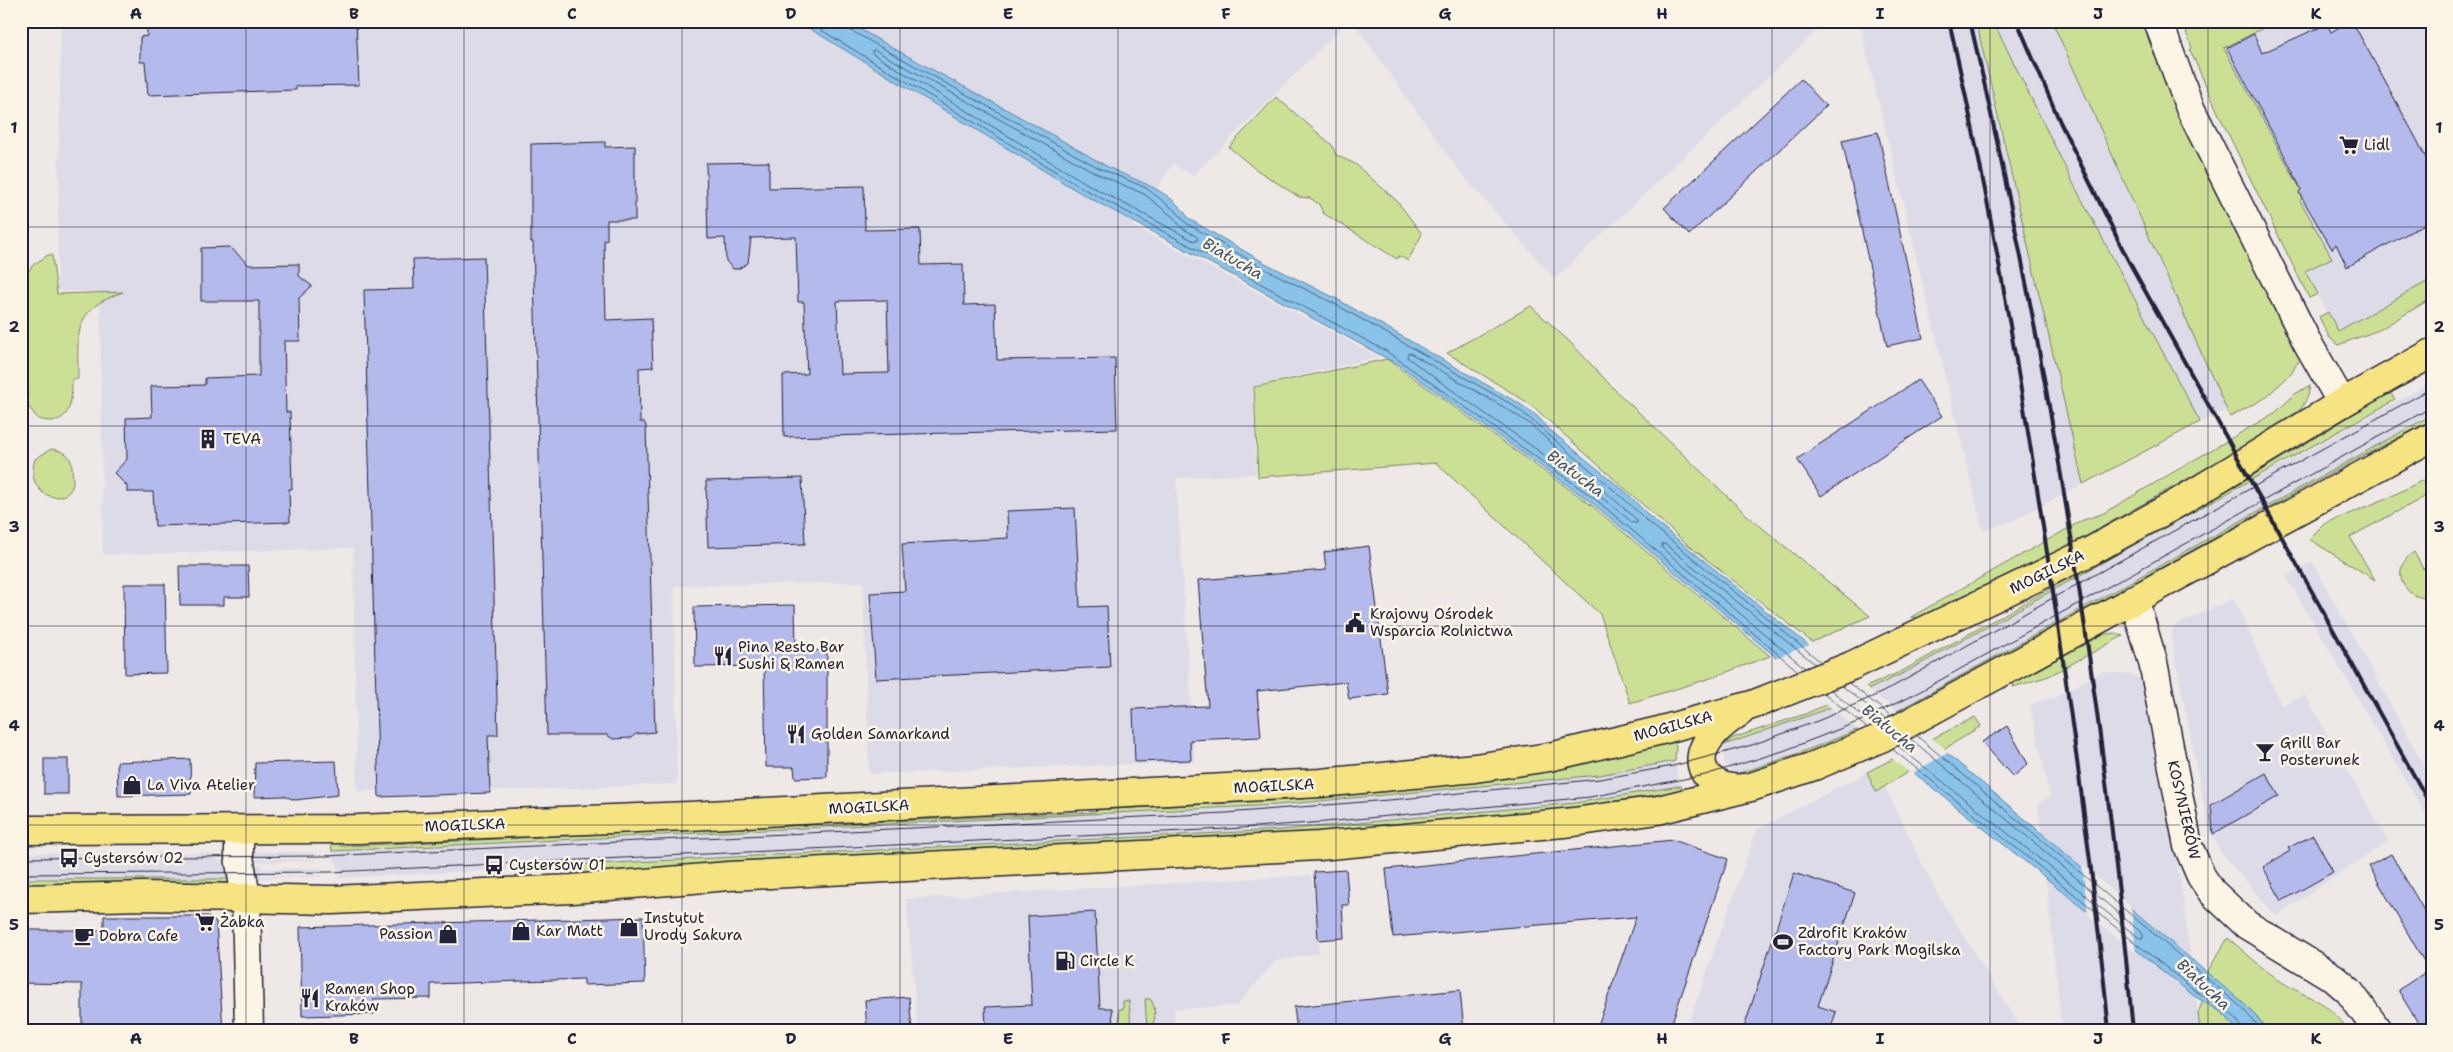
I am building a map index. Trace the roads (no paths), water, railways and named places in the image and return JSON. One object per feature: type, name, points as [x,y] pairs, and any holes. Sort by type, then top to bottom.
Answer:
[{"type":"main road","name":"MOGILSKA","points":[[21,830],[358,829],[689,816],[1321,783],[1475,768],[1549,757],[1662,730],[1755,704],[1824,678],[2088,552],[2251,460],[2342,403],[2432,353]]},
{"type":"main road","points":[[21,899],[111,896],[332,900],[528,891],[729,876],[1309,847],[1625,816],[1709,799],[1751,788],[1883,737],[2432,437]]},
{"type":"main road","points":[[1751,788],[1734,789],[1714,783],[1705,775],[1702,759],[1708,742],[1719,728],[1755,704]]},
{"type":"street","points":[[2158,21],[2190,108],[2307,342],[2342,403]]},
{"type":"street","name":"KOSYNIERÓW","points":[[2134,599],[2153,662],[2188,846],[2201,876],[2218,898],[2247,926],[2334,978],[2349,992],[2378,1031]]},
{"type":"street","points":[[239,830],[239,857],[246,897],[249,1031]]},
{"type":"water","name":"Białucha","points":[[797,21],[846,21],[1101,163],[1149,185],[1171,199],[1189,219],[1265,263],[1335,298],[1520,404],[1537,416],[1550,430],[1627,493],[1650,517],[1792,632],[1943,750],[2243,1003],[2270,1031],[2238,1031],[2223,1013],[2194,996],[1909,769],[1591,502],[1399,365],[1084,195]]},
{"type":"tram line","points":[[21,858],[325,856],[1226,813],[1401,799],[1600,779],[1673,766],[1752,745],[1820,720],[1883,692],[2432,388]]},
{"type":"tram line","points":[[21,874],[331,872],[1226,829],[1325,822],[1590,797],[1705,775],[1783,751],[1860,721],[1917,693],[2432,407]]},
{"type":"railway","points":[[1949,21],[1979,158],[2017,365],[2059,629],[2083,801],[2109,1031]]},
{"type":"railway","points":[[1970,21],[2024,270],[2069,523],[2105,777],[2133,1031]]},
{"type":"railway","points":[[2017,21],[2060,122],[2128,260],[2432,808]]},
{"type":"place","name":"Lidl","points":[[2349,145]]},
{"type":"place","name":"TEVA","points":[[208,439]]},
{"type":"place","name":"Krajowy Ośrodek Wsparcia Rolnictwa","points":[[1355,623]]},
{"type":"place","name":"Pina Resto Bar Sushi & Ramen","points":[[723,656]]},
{"type":"place","name":"Golden Samarkand","points":[[796,734]]},
{"type":"place","name":"Grill Bar Posterunek","points":[[2265,752]]},
{"type":"place","name":"La Viva Atelier","points":[[132,785]]},
{"type":"place","name":"Cystersów 02","points":[[69,858]]},
{"type":"place","name":"Cystersów 01","points":[[494,865]]},
{"type":"place","name":"Żabka","points":[[205,922]]},
{"type":"place","name":"Instytut Urody Sakura","points":[[629,927]]},
{"type":"place","name":"Kar Matt","points":[[521,931]]},
{"type":"place","name":"Passion","points":[[448,934]]},
{"type":"place","name":"Dobra Cafe","points":[[84,936]]},
{"type":"place","name":"Zdrofit Kraków Factory Park Mogilska","points":[[1783,942]]},
{"type":"place","name":"Circle K","points":[[1065,961]]},
{"type":"place","name":"Ramen Shop Kraków","points":[[310,998]]}]
